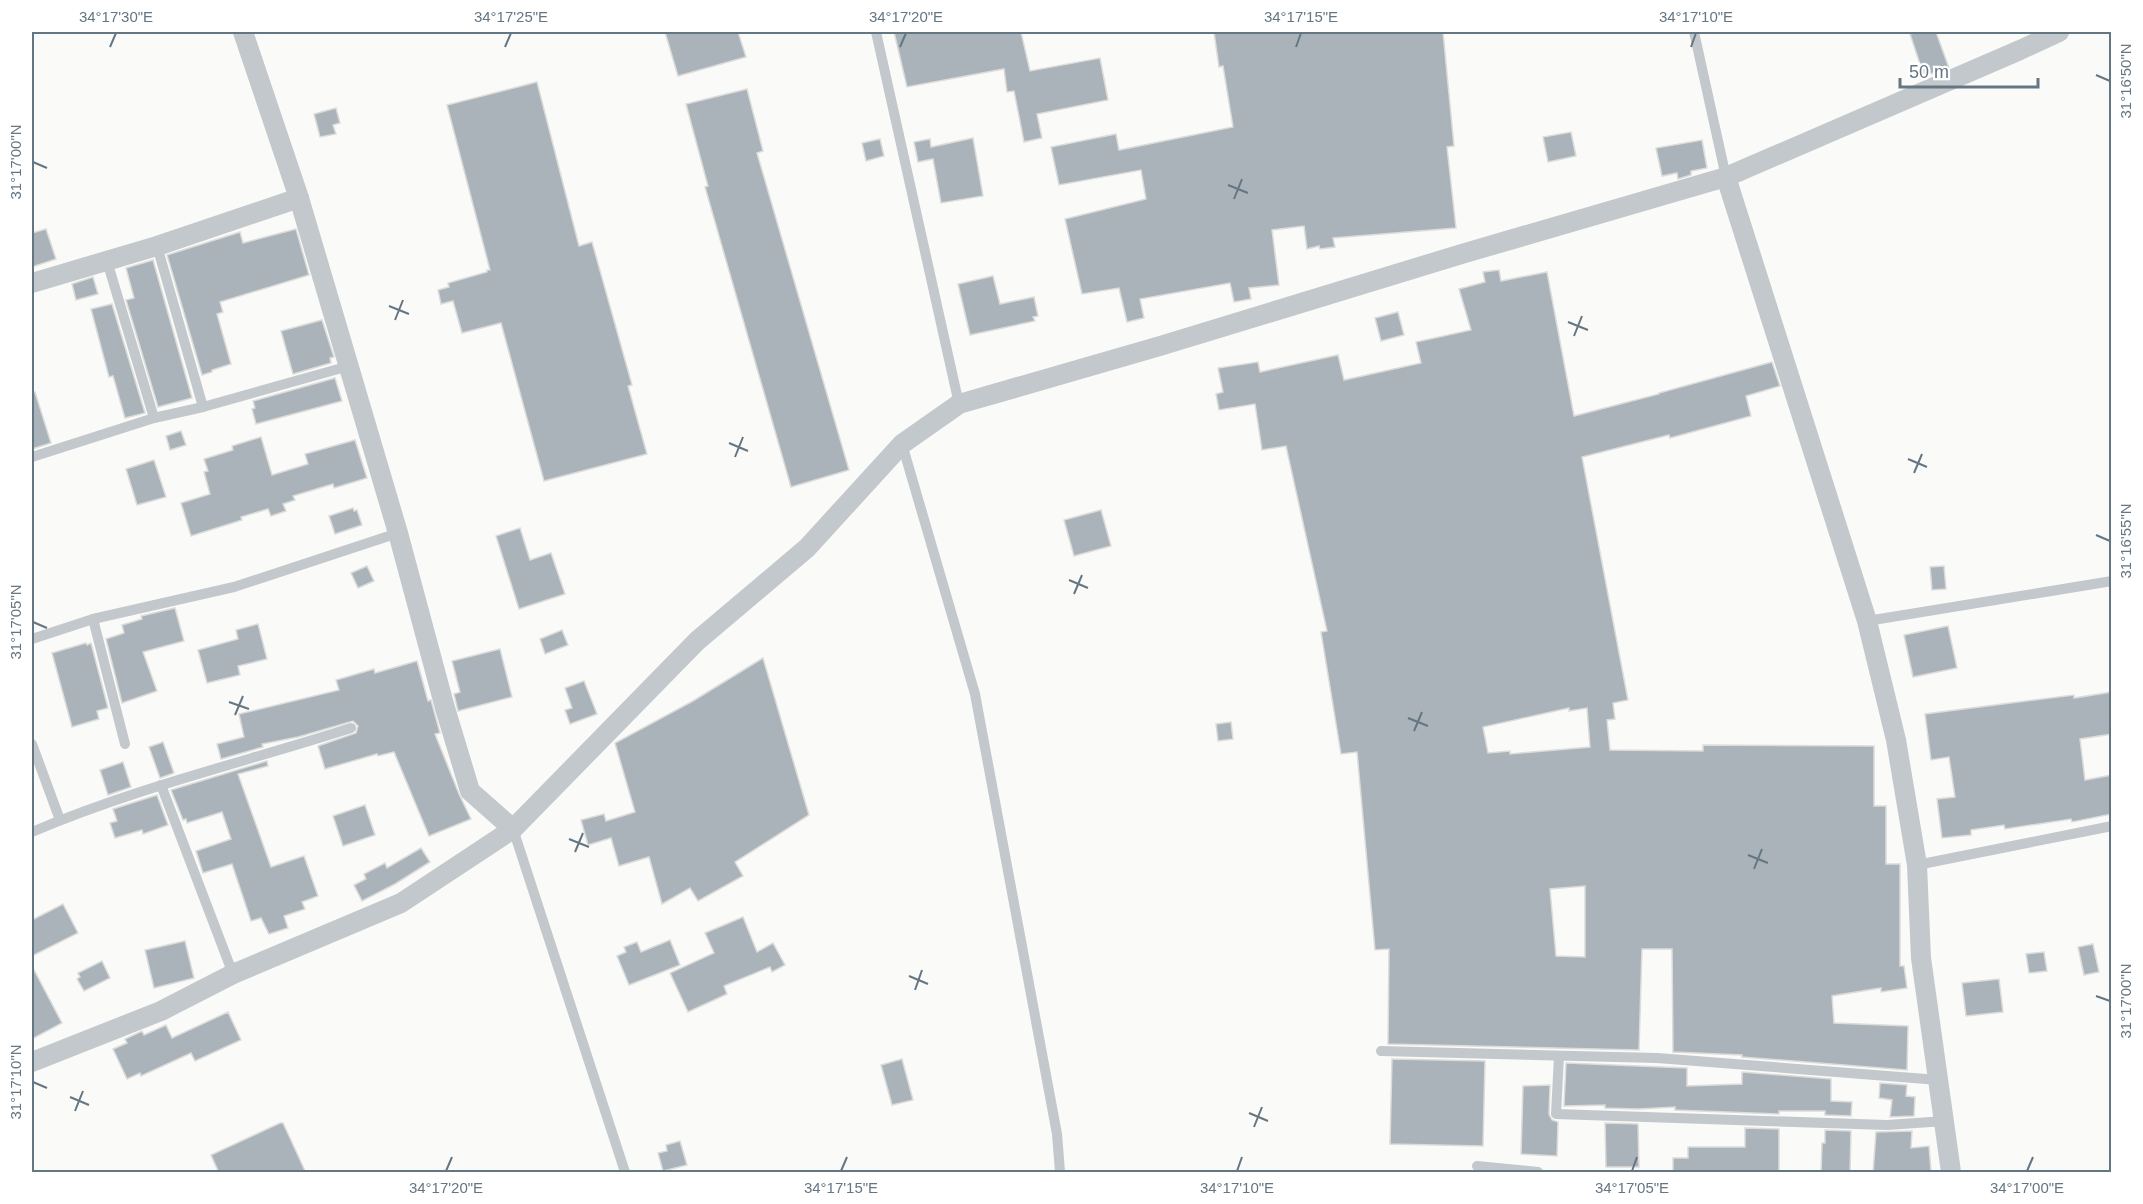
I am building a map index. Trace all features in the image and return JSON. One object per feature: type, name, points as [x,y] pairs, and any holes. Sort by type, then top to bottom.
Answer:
[{"type":"street","points":[[243,32],[299,198],[398,533],[470,791],[513,829]]},
{"type":"street","points":[[32,1062],[161,1011],[233,974],[401,903],[513,829],[697,640],[807,548],[902,444],[959,404],[1726,177],[2059,32]]},
{"type":"street","points":[[1726,177],[1867,621],[1896,740],[1917,865],[1921,958],[1951,1173]]},
{"type":"street","points":[[32,284],[158,246],[299,198]]},
{"type":"lane","points":[[876,32],[959,404]]},
{"type":"lane","points":[[1694,32],[1726,177]]},
{"type":"lane","points":[[158,246],[203,407]]},
{"type":"lane","points":[[107,261],[154,418]]},
{"type":"lane","points":[[32,458],[154,418],[203,407],[349,366]]},
{"type":"lane","points":[[902,444],[975,694],[1057,1134],[1060,1173]]},
{"type":"lane","points":[[32,639],[93,619],[234,588],[398,533]]},
{"type":"lane","points":[[1867,621],[2112,581]]},
{"type":"lane","points":[[93,619],[125,744]]},
{"type":"lane","points":[[32,832],[161,785],[351,728]]},
{"type":"lane","points":[[32,744],[60,820]]},
{"type":"lane","points":[[161,785],[233,974]]},
{"type":"lane","points":[[1917,865],[2112,826]]},
{"type":"lane","points":[[513,829],[625,1173]]},
{"type":"lane","points":[[1381,1052],[1657,1058],[1939,1080]]},
{"type":"lane","points":[[1559,1056],[1556,1113],[1887,1125],[1945,1121]]},
{"type":"lane","points":[[1477,1166],[1538,1173]]},
{"type":"building","points":[[665,32],[738,32],[746,57],[678,76]]},
{"type":"building","points":[[894,32],[1021,32],[1030,71],[1100,58],[1108,100],[1037,114],[1042,138],[1024,142],[1014,91],[1007,92],[1004,69],[907,87]]},
{"type":"building","points":[[1214,32],[1443,32],[1454,146],[1447,147],[1456,228],[1333,238],[1335,247],[1320,249],[1319,246],[1307,249],[1304,226],[1272,230],[1279,285],[1249,288],[1251,299],[1234,302],[1230,283],[1140,299],[1144,318],[1127,322],[1119,288],[1082,294],[1065,219],[1146,199],[1141,170],[1059,185],[1051,147],[1116,134],[1119,150],[1233,127],[1223,66],[1219,67]]},
{"type":"building","points":[[1936,32],[1949,68],[1924,76],[1910,34]]},
{"type":"building","points":[[537,82],[579,246],[592,242],[632,385],[628,386],[647,454],[544,481],[501,323],[462,333],[453,301],[441,304],[438,290],[449,287],[448,283],[490,270],[447,105]]},
{"type":"building","points":[[747,89],[763,151],[757,153],[849,470],[791,487],[705,187],[708,186],[686,104]]},
{"type":"building","points":[[336,108],[340,123],[333,125],[336,134],[320,137],[314,114]]},
{"type":"building","points":[[1571,132],[1576,156],[1548,162],[1543,137]]},
{"type":"building","points":[[973,138],[983,196],[941,203],[933,159],[918,162],[914,142],[930,139],[931,147]]},
{"type":"building","points":[[880,139],[884,156],[866,161],[862,143]]},
{"type":"building","points":[[1702,140],[1707,168],[1691,171],[1691,175],[1678,179],[1677,173],[1662,176],[1656,148]]},
{"type":"building","points":[[46,229],[56,259],[32,267],[32,233]]},
{"type":"building","points":[[296,229],[309,275],[220,302],[223,312],[217,314],[231,364],[202,375],[167,255],[240,232],[243,243]]},
{"type":"building","points":[[153,260],[192,398],[158,407],[126,300],[134,298],[126,268]]},
{"type":"building","points":[[1499,270],[1501,281],[1547,272],[1574,416],[1772,362],[1780,386],[1746,396],[1751,416],[1670,438],[1669,435],[1582,457],[1628,700],[1613,703],[1615,719],[1607,720],[1610,750],[1703,751],[1703,745],[1874,746],[1874,806],[1886,806],[1886,864],[1900,864],[1900,966],[1904,966],[1907,988],[1881,992],[1881,988],[1832,996],[1834,1023],[1908,1026],[1907,1070],[1742,1057],[1742,1055],[1673,1052],[1672,949],[1642,949],[1639,1050],[1388,1044],[1389,949],[1375,950],[1357,752],[1341,754],[1321,632],[1327,631],[1286,446],[1262,450],[1255,404],[1219,410],[1216,394],[1223,392],[1218,368],[1258,362],[1260,372],[1338,355],[1344,380],[1421,363],[1416,342],[1471,330],[1459,289],[1485,282],[1483,272]],"holes":[[[1569,708],[1569,711],[1587,708],[1590,747],[1510,754],[1510,751],[1488,753],[1483,727]],[[1585,886],[1585,957],[1556,956],[1550,889]]]},
{"type":"building","points":[[993,276],[1000,304],[1034,297],[1038,316],[1033,317],[1035,321],[970,335],[958,284]]},
{"type":"building","points":[[93,277],[98,294],[76,300],[72,284]]},
{"type":"building","points":[[112,304],[145,413],[125,418],[113,376],[109,377],[91,309]]},
{"type":"building","points":[[1398,312],[1404,335],[1381,341],[1375,318]]},
{"type":"building","points":[[322,320],[334,357],[330,358],[331,363],[293,374],[281,331]]},
{"type":"building","points":[[335,378],[342,401],[256,424],[252,409],[255,408],[253,401]]},
{"type":"building","points":[[32,392],[35,392],[51,443],[32,449]]},
{"type":"building","points":[[181,431],[186,445],[170,450],[166,436]]},
{"type":"building","points":[[261,437],[272,475],[308,464],[305,454],[355,440],[367,478],[334,488],[333,484],[293,496],[295,500],[283,504],[286,511],[271,516],[268,509],[191,536],[181,503],[210,494],[204,472],[208,471],[204,459],[233,450],[232,446]]},
{"type":"building","points":[[154,460],[166,497],[137,505],[126,469]]},
{"type":"building","points":[[353,508],[354,511],[357,510],[362,525],[335,534],[329,516]]},
{"type":"building","points":[[1101,510],[1111,546],[1074,556],[1064,520]]},
{"type":"building","points":[[520,528],[530,560],[551,553],[565,594],[519,609],[496,536]]},
{"type":"building","points":[[367,566],[374,581],[358,588],[351,573]]},
{"type":"building","points":[[1944,566],[1946,589],[1932,590],[1930,567]]},
{"type":"building","points":[[175,608],[184,641],[143,652],[157,691],[122,703],[106,639],[124,633],[122,625],[142,619],[141,616]]},
{"type":"building","points":[[258,624],[267,659],[238,666],[240,675],[207,683],[198,650],[238,639],[236,630]]},
{"type":"building","points":[[1948,626],[1957,668],[1913,677],[1904,635]]},
{"type":"building","points":[[562,630],[568,645],[545,654],[540,639]]},
{"type":"building","points":[[86,643],[87,645],[91,643],[108,708],[97,711],[99,719],[72,727],[52,653]]},
{"type":"building","points":[[500,649],[512,697],[458,711],[454,694],[460,692],[452,661]]},
{"type":"building","points":[[763,658],[809,815],[735,862],[743,876],[698,901],[690,888],[662,904],[649,857],[619,866],[611,838],[588,845],[581,820],[604,814],[606,821],[635,812],[615,743],[693,701]]},
{"type":"building","points":[[417,661],[440,733],[435,734],[471,819],[429,836],[394,752],[378,756],[377,754],[325,769],[318,746],[356,733],[358,726],[353,721],[298,737],[262,744],[263,747],[221,759],[217,744],[244,737],[239,714],[339,690],[336,680],[374,669],[375,673]]},
{"type":"building","points":[[584,681],[597,714],[570,724],[565,710],[572,708],[565,688]]},
{"type":"building","points":[[2112,692],[2112,734],[2080,739],[2085,780],[2112,775],[2112,814],[2072,822],[2071,819],[2005,829],[2004,825],[1971,830],[1971,835],[1942,838],[1937,799],[1955,797],[1949,757],[1931,760],[1925,714]]},
{"type":"building","points":[[1231,722],[1233,739],[1218,741],[1216,724]]},
{"type":"building","points":[[163,742],[174,773],[160,778],[149,747]]},
{"type":"building","points":[[267,761],[268,766],[238,774],[271,867],[304,856],[318,896],[302,902],[305,909],[284,916],[288,928],[269,934],[261,918],[251,921],[232,864],[203,873],[196,851],[231,839],[222,812],[187,823],[186,819],[183,820],[171,790]]},
{"type":"building","points":[[123,762],[131,787],[108,795],[100,770]]},
{"type":"building","points":[[157,795],[168,825],[143,834],[142,830],[115,838],[110,823],[117,821],[113,809]]},
{"type":"building","points":[[365,805],[375,835],[343,846],[333,816]]},
{"type":"building","points":[[421,848],[430,862],[362,901],[354,885],[366,879],[364,874],[385,863],[387,868]]},
{"type":"building","points":[[63,904],[78,933],[32,956],[32,920]]},
{"type":"building","points":[[743,917],[757,952],[773,943],[785,965],[772,972],[770,967],[724,986],[727,994],[688,1012],[670,973],[714,953],[705,933]]},
{"type":"building","points":[[670,940],[680,965],[629,985],[617,956],[626,952],[624,947],[637,942],[641,952]]},
{"type":"building","points":[[185,941],[194,978],[154,988],[145,950]]},
{"type":"building","points":[[2093,944],[2099,972],[2084,975],[2078,947]]},
{"type":"building","points":[[2044,952],[2047,971],[2029,973],[2026,954]]},
{"type":"building","points":[[102,961],[110,978],[84,991],[77,979],[80,977],[78,973]]},
{"type":"building","points":[[32,966],[62,1023],[32,1039]]},
{"type":"building","points":[[1999,979],[2003,1012],[1966,1016],[1962,983]]},
{"type":"building","points":[[228,1012],[241,1040],[195,1061],[191,1053],[141,1076],[140,1073],[127,1079],[113,1049],[127,1043],[125,1039],[142,1031],[144,1035],[166,1025],[172,1038]]},
{"type":"building","points":[[902,1059],[913,1100],[892,1105],[881,1065]]},
{"type":"building","points":[[1392,1059],[1485,1061],[1483,1146],[1390,1144]]},
{"type":"building","points":[[1566,1063],[1687,1068],[1687,1086],[1742,1084],[1742,1072],[1831,1079],[1831,1101],[1852,1102],[1851,1116],[1825,1115],[1825,1111],[1779,1111],[1779,1114],[1675,1110],[1675,1107],[1638,1109],[1605,1108],[1605,1105],[1564,1106]]},
{"type":"building","points":[[1880,1083],[1907,1085],[1906,1096],[1915,1097],[1914,1116],[1890,1117],[1892,1100],[1879,1098]]},
{"type":"building","points":[[1550,1085],[1549,1114],[1552,1120],[1558,1122],[1557,1156],[1521,1154],[1523,1086]]},
{"type":"building","points":[[283,1123],[306,1173],[219,1173],[211,1155]]},
{"type":"building","points":[[1605,1123],[1638,1124],[1639,1167],[1606,1167]]},
{"type":"building","points":[[1745,1128],[1779,1129],[1779,1173],[1673,1173],[1673,1158],[1688,1158],[1688,1147],[1745,1147]]},
{"type":"building","points":[[1825,1130],[1851,1131],[1850,1173],[1821,1173]]},
{"type":"building","points":[[1912,1131],[1911,1148],[1929,1146],[1931,1171],[1873,1173],[1876,1132]]},
{"type":"building","points":[[680,1141],[687,1165],[663,1171],[658,1153],[667,1151],[666,1145]]}]
